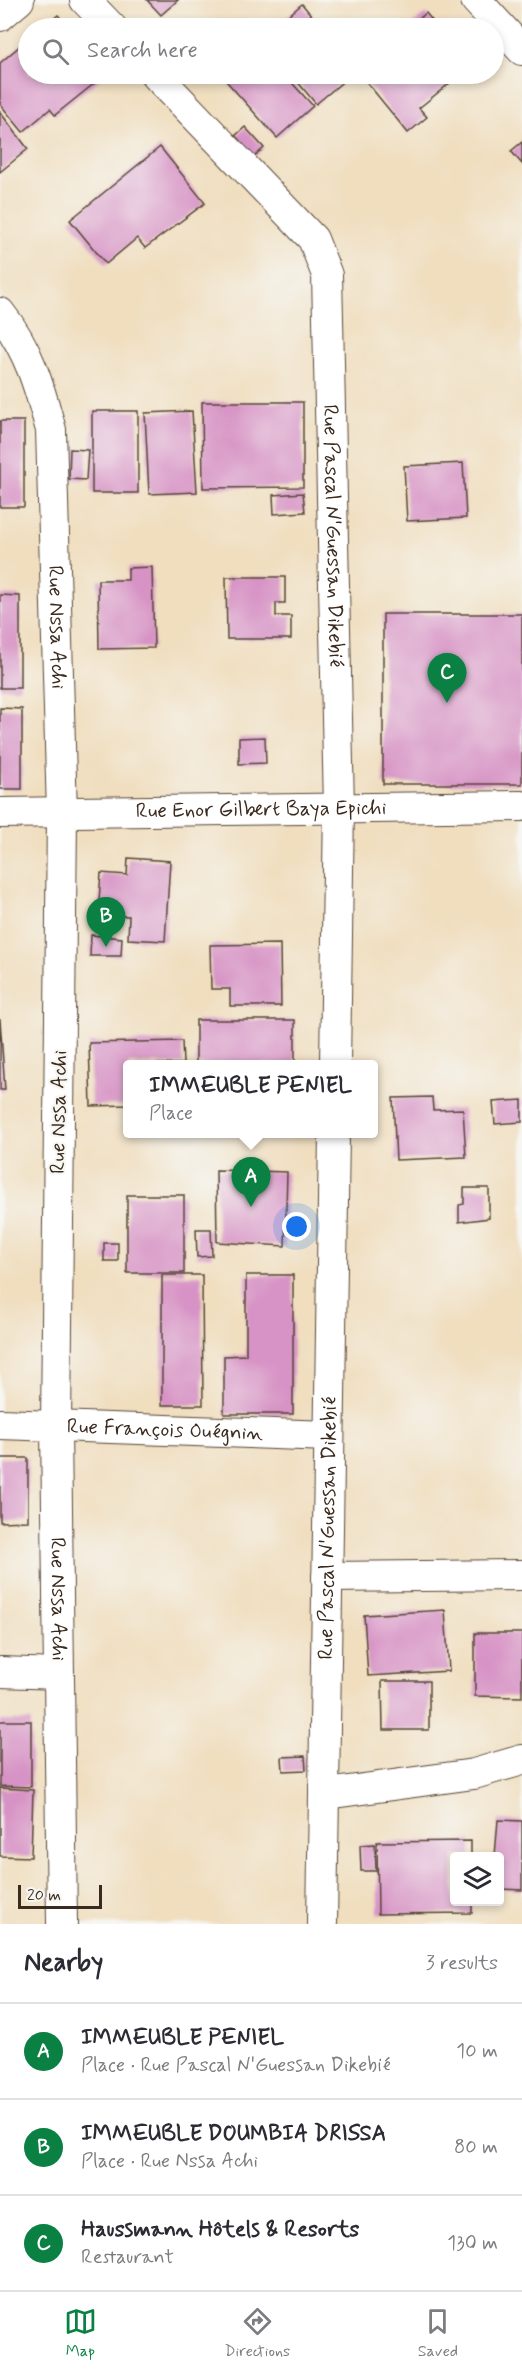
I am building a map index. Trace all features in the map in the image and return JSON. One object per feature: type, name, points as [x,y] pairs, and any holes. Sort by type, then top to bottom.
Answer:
[{"type":"street","points":[[0,16],[19,0]]},
{"type":"street","points":[[85,0],[102,18]]},
{"type":"street","points":[[476,0],[493,18]]},
{"type":"street","points":[[504,30],[522,50]]},
{"type":"street","name":"Rue Pascal N'Guessan Dikebié","points":[[165,84],[313,239],[327,274],[339,807],[335,1060]]},
{"type":"street","name":"Rue Nssa Achi","points":[[0,313],[18,335],[36,377],[51,430],[62,814],[56,1427],[62,1924]]},
{"type":"street","name":"Rue Enor Gilbert Baya Epichi","points":[[0,813],[62,814],[339,807],[522,806]]},
{"type":"street","name":"Rue Pascal N'Guessan Dikebié","points":[[322,1924],[326,1794],[334,1138]]},
{"type":"street","name":"Rue François Ouégnin","points":[[0,1424],[329,1436]]},
{"type":"street","points":[[327,1577],[522,1575]]},
{"type":"street","points":[[0,1672],[59,1674]]},
{"type":"street","points":[[326,1794],[474,1774],[522,1760]]},
{"type":"building","points":[[147,0],[178,0],[161,15]]},
{"type":"building","points":[[302,4],[314,18],[286,18]]},
{"type":"building","points":[[426,13],[430,18],[420,18]]},
{"type":"building","points":[[18,48],[18,84],[94,84],[55,115],[50,109],[23,132],[0,104],[0,63]]},
{"type":"building","points":[[229,84],[293,84],[313,106],[277,138]]},
{"type":"building","points":[[299,84],[340,84],[316,104]]},
{"type":"building","points":[[368,84],[449,84],[419,108],[427,117],[408,133]]},
{"type":"building","points":[[0,112],[28,149],[0,172]]},
{"type":"building","points":[[245,127],[264,148],[254,157],[235,136]]},
{"type":"building","points":[[522,142],[522,164],[511,151]]},
{"type":"building","points":[[160,147],[205,203],[145,248],[137,238],[106,264],[70,220]]},
{"type":"building","points":[[202,402],[303,402],[303,487],[203,488]]},
{"type":"building","points":[[92,411],[138,411],[138,493],[92,493]]},
{"type":"building","points":[[192,411],[197,492],[149,494],[145,413]]},
{"type":"building","points":[[0,421],[24,421],[24,507],[0,507]]},
{"type":"building","points":[[70,449],[88,450],[86,480],[69,479]]},
{"type":"building","points":[[463,463],[466,518],[407,521],[404,466]]},
{"type":"building","points":[[303,493],[305,512],[274,514],[273,495]]},
{"type":"building","points":[[152,567],[154,648],[99,649],[98,580],[128,580],[128,568]]},
{"type":"building","points":[[226,577],[285,577],[285,603],[276,603],[276,616],[291,616],[291,639],[227,639]]},
{"type":"building","points":[[0,595],[20,596],[20,688],[0,688]]},
{"type":"building","points":[[383,614],[522,614],[522,784],[383,784]]},
{"type":"building","points":[[0,708],[22,709],[22,789],[0,789]]},
{"type":"building","points":[[265,737],[266,763],[239,764],[239,738]]},
{"type":"building","points":[[128,858],[170,861],[165,941],[128,939],[129,916],[98,915],[101,873],[127,875]]},
{"type":"building","points":[[91,935],[122,938],[121,956],[90,956]]},
{"type":"building","points":[[280,944],[281,1006],[230,1006],[230,989],[211,989],[210,945]]},
{"type":"building","points":[[0,1019],[5,1090],[0,1090]]},
{"type":"building","points":[[196,1020],[295,1020],[295,1060],[196,1060]]},
{"type":"building","points":[[182,1041],[183,1060],[123,1060],[123,1105],[91,1106],[89,1043]]},
{"type":"building","points":[[432,1097],[433,1110],[463,1109],[466,1157],[396,1160],[393,1098]]},
{"type":"building","points":[[522,1100],[522,1122],[495,1124],[493,1102]]},
{"type":"building","points":[[216,1170],[287,1172],[285,1246],[217,1242]]},
{"type":"building","points":[[464,1188],[489,1188],[489,1218],[459,1222],[459,1205],[464,1204]]},
{"type":"building","points":[[127,1195],[184,1195],[184,1273],[127,1273]]},
{"type":"building","points":[[196,1229],[211,1229],[212,1256],[197,1257]]},
{"type":"building","points":[[104,1243],[118,1243],[118,1261],[104,1261]]},
{"type":"building","points":[[162,1275],[202,1275],[203,1405],[162,1405]]},
{"type":"building","points":[[246,1275],[293,1275],[293,1414],[224,1414],[224,1356],[246,1355]]},
{"type":"building","points":[[0,1458],[28,1458],[28,1521],[0,1522]]},
{"type":"building","points":[[445,1610],[449,1671],[368,1676],[364,1615]]},
{"type":"building","points":[[475,1633],[522,1633],[522,1697],[475,1696]]},
{"type":"building","points":[[382,1681],[429,1681],[429,1730],[383,1730]]},
{"type":"building","points":[[0,1721],[31,1721],[31,1787],[0,1786]]},
{"type":"building","points":[[305,1756],[306,1770],[283,1771],[282,1757]]},
{"type":"building","points":[[0,1788],[33,1790],[31,1857],[0,1856]]},
{"type":"building","points":[[498,1820],[522,1821],[522,1890],[504,1889],[504,1852],[495,1852]]},
{"type":"building","points":[[471,1841],[471,1852],[450,1852],[450,1906],[472,1906],[472,1913],[378,1914],[377,1842]]},
{"type":"building","points":[[375,1844],[376,1871],[361,1871],[360,1845]]},
{"type":"place","name":"Haussmann Hôtels & Resorts","points":[[447,703]]},
{"type":"place","name":"IMMEUBLE DOUMBIA DRISSA","points":[[106,947]]},
{"type":"place","name":"IMMEUBLE PENIEL","points":[[251,1207]]}]
